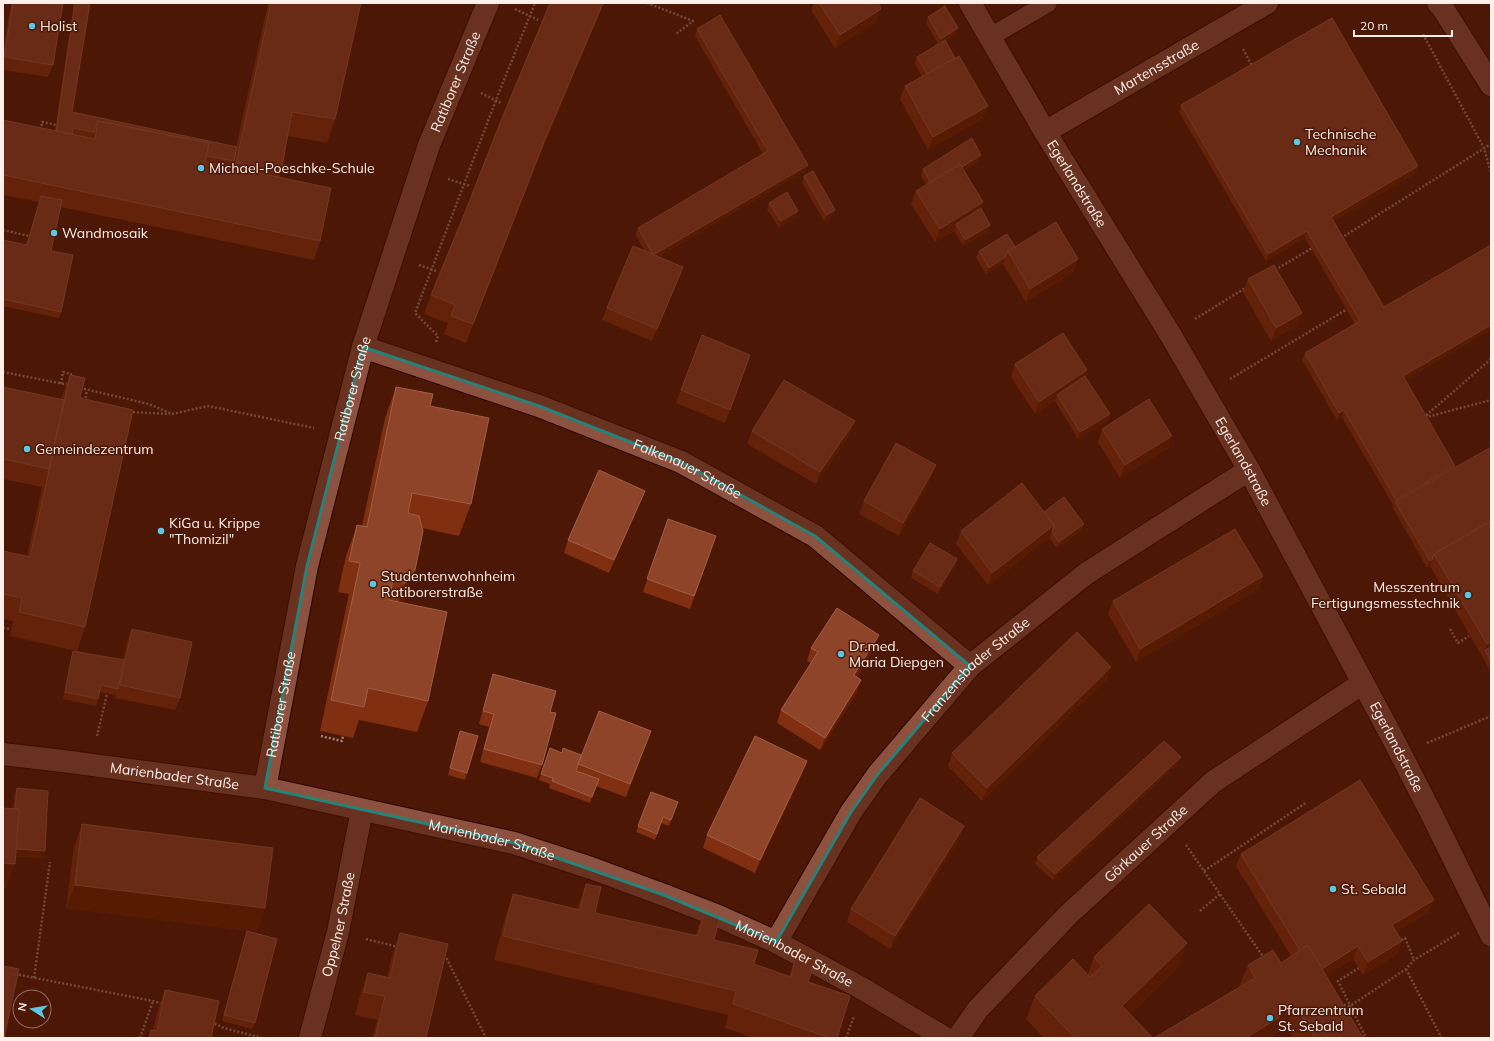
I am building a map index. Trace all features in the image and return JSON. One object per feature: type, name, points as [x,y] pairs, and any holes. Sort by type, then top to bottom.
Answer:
[{"type":"street","name":"Ratiborer Straße","points":[[265,788],[306,566],[362,347],[429,145],[488,3]]},
{"type":"street","name":"Egerlandstraße","points":[[970,3],[1045,132],[1170,334],[1249,470],[1401,755],[1487,927]]},
{"type":"street","name":"Martensstraße","points":[[1045,132],[1267,3]]},
{"type":"street","points":[[1443,4],[1491,85]]},
{"type":"street","name":"Falkenauer Straße","points":[[362,347],[539,406],[681,462],[815,536],[970,666]]},
{"type":"street","name":"Franzensbader Straße","points":[[776,942],[851,812],[878,774],[970,666],[1088,573],[1249,470]]},
{"type":"street","name":"Görkauer Straße","points":[[958,1038],[978,1009],[1069,914],[1213,782],[1363,683]]},
{"type":"street","name":"Marienbader Straße","points":[[3,754],[91,764],[265,788],[514,843],[591,868],[716,915],[776,942],[863,989],[945,1038]]},
{"type":"street","name":"Oppelner Straße","points":[[310,1038],[338,932],[362,810]]},
{"type":"lane","points":[[990,36],[1048,3]]},
{"type":"path","points":[[430,370],[438,336],[415,313],[496,100],[535,3]]},
{"type":"path","points":[[647,3],[693,21],[676,34]]},
{"type":"path","points":[[512,8],[538,20]]},
{"type":"path","points":[[1421,31],[1484,148],[1491,173]]},
{"type":"path","points":[[40,134],[42,122],[56,125]]},
{"type":"path","points":[[1340,239],[1491,144]]},
{"type":"path","points":[[3,230],[29,236]]},
{"type":"path","points":[[1270,274],[1316,246]]},
{"type":"path","points":[[1170,334],[1250,286]]},
{"type":"path","points":[[1205,394],[1353,306]]},
{"type":"path","points":[[1491,359],[1424,418],[1491,400]]},
{"type":"path","points":[[3,372],[72,386]]},
{"type":"path","points":[[61,384],[63,372],[68,372],[71,374],[68,385]]},
{"type":"path","points":[[77,388],[149,404],[172,414]]},
{"type":"path","points":[[84,405],[87,390]]},
{"type":"path","points":[[125,412],[172,414],[208,406],[340,434]]},
{"type":"path","points":[[3,628],[11,629]]},
{"type":"path","points":[[1450,629],[1458,643],[1469,636]]},
{"type":"path","points":[[91,764],[107,694]]},
{"type":"path","points":[[1401,755],[1491,716]]},
{"type":"path","points":[[321,736],[342,740],[343,736]]},
{"type":"path","points":[[1204,871],[1307,802]]},
{"type":"path","points":[[1170,821],[1266,961]]},
{"type":"path","points":[[34,978],[50,862]]},
{"type":"path","points":[[1200,911],[1220,894]]},
{"type":"path","points":[[1337,1004],[1350,1006],[1406,969],[1414,960],[1487,927]]},
{"type":"path","points":[[338,932],[403,948]]},
{"type":"path","points":[[1392,946],[1405,938],[1414,960]]},
{"type":"path","points":[[440,957],[447,959],[486,1038]]},
{"type":"path","points":[[1359,968],[1338,981],[1366,1038]]},
{"type":"path","points":[[1406,969],[1441,1037],[1437,1038]]},
{"type":"path","points":[[11,973],[153,1001],[167,1006]]},
{"type":"path","points":[[140,1038],[153,1001]]},
{"type":"path","points":[[204,1019],[224,1028],[262,1038]]},
{"type":"highlighted area","points":[[363,347],[539,406],[681,462],[815,536],[970,666],[878,774],[851,812],[776,942],[664,895],[514,843],[265,788],[307,566]]},
{"type":"building","name":"Holist","points":[[13,3],[63,3],[53,65],[4,57]]},
{"type":"building","points":[[75,3],[90,3],[72,112],[237,147],[234,161],[206,156],[209,143],[98,121],[94,132],[73,128],[72,134],[56,131]]},
{"type":"building","points":[[271,3],[361,3],[335,119],[292,112],[281,172],[236,163]]},
{"type":"building","points":[[550,3],[603,3],[544,142],[473,324],[451,316],[455,305],[431,295]]},
{"type":"building","points":[[819,3],[878,3],[881,9],[840,35]]},
{"type":"building","points":[[945,6],[958,28],[941,39],[928,17]]},
{"type":"building","points":[[720,15],[808,165],[653,255],[638,228],[768,151],[697,29]]},
{"type":"building","points":[[1332,18],[1418,166],[1331,217],[1384,307],[1491,245],[1491,325],[1403,376],[1455,466],[1396,500],[1344,410],[1339,413],[1305,353],[1360,321],[1307,231],[1268,254],[1181,105]]},
{"type":"building","points":[[945,40],[955,58],[927,74],[917,57]]},
{"type":"building","points":[[959,56],[988,106],[933,137],[905,86]]},
{"type":"building","points":[[3,120],[95,139],[98,121],[209,143],[205,162],[331,188],[320,241],[3,175]]},
{"type":"building","points":[[972,138],[981,155],[962,167],[960,164],[930,182],[923,169]]},
{"type":"building","points":[[960,164],[983,202],[940,229],[916,191]]},
{"type":"building","points":[[813,171],[835,210],[826,215],[804,176]]},
{"type":"building","points":[[787,192],[798,211],[781,221],[769,203]]},
{"type":"building","points":[[41,196],[62,200],[51,251],[73,255],[61,312],[3,299],[3,240],[27,245]]},
{"type":"building","points":[[981,208],[990,225],[965,240],[956,224]]},
{"type":"building","points":[[1056,222],[1078,259],[1030,289],[1008,251]]},
{"type":"building","points":[[1007,234],[1015,247],[1008,251],[1005,257],[989,268],[979,251]]},
{"type":"building","points":[[633,246],[683,267],[657,329],[607,308]]},
{"type":"building","points":[[1274,265],[1302,313],[1276,328],[1248,279]]},
{"type":"building","points":[[1063,333],[1087,370],[1039,402],[1015,364]]},
{"type":"building","points":[[702,335],[750,355],[730,410],[681,390]]},
{"type":"building","points":[[70,375],[85,378],[80,398],[133,410],[85,627],[19,612],[22,598],[3,594],[3,551],[30,557]]},
{"type":"building","points":[[1085,376],[1110,414],[1080,432],[1057,395]]},
{"type":"building","points":[[784,380],[855,421],[820,472],[752,431]]},
{"type":"building","name":"Gemeindezentrum","points":[[3,387],[64,400],[49,469],[3,459]]},
{"type":"building","name":"Studentenwohnheim Ratiborerstraße","points":[[396,387],[433,394],[430,406],[489,418],[471,504],[412,493],[408,513],[419,516],[423,531],[415,570],[405,583],[393,580],[389,600],[447,612],[428,701],[368,688],[364,707],[331,700],[360,563],[349,561],[357,525],[367,527]]},
{"type":"building","points":[[1149,399],[1172,436],[1125,465],[1102,429]]},
{"type":"building","points":[[896,443],[936,465],[903,523],[864,501]]},
{"type":"building","points":[[1491,447],[1491,521],[1434,554],[1432,560],[1430,561],[1395,502]]},
{"type":"building","points":[[599,470],[645,491],[614,560],[568,540]]},
{"type":"building","points":[[1022,483],[1054,525],[992,573],[961,531]]},
{"type":"building","points":[[1064,497],[1084,524],[1059,542],[1052,532],[1054,525],[1044,512]]},
{"type":"building","points":[[668,519],[716,536],[694,596],[647,579]]},
{"type":"building","name":"Messzentrum Fertigungsmesstechnik","points":[[1491,521],[1491,642],[1487,644],[1434,554]]},
{"type":"building","points":[[1235,529],[1263,576],[1140,649],[1113,601]]},
{"type":"building","points":[[930,543],[957,559],[940,587],[913,571]]},
{"type":"building","points":[[837,608],[879,635],[854,675],[861,680],[825,738],[781,710],[818,652],[811,648]]},
{"type":"building","points":[[132,629],[192,642],[180,698],[120,685]]},
{"type":"building","points":[[1077,632],[1111,667],[987,788],[952,753]]},
{"type":"building","points":[[1491,647],[1491,662],[1485,650]]},
{"type":"building","points":[[73,651],[124,660],[118,689],[101,685],[98,699],[65,692]]},
{"type":"building","points":[[493,674],[556,691],[550,712],[556,713],[542,765],[484,749],[494,714],[483,711]]},
{"type":"building","points":[[599,711],[651,731],[630,784],[578,764]]},
{"type":"building","points":[[460,731],[478,736],[467,773],[450,768]]},
{"type":"building","points":[[755,736],[807,761],[760,860],[707,835]]},
{"type":"building","points":[[1164,741],[1181,757],[1055,874],[1037,857]]},
{"type":"building","points":[[550,748],[562,753],[563,748],[581,755],[576,771],[599,779],[592,797],[552,781],[553,778],[541,774]]},
{"type":"building","name":"St. Sebald","points":[[1360,780],[1434,900],[1392,925],[1402,941],[1368,962],[1358,946],[1322,969],[1308,945],[1300,951],[1241,854]]},
{"type":"building","points":[[17,788],[48,791],[45,851],[16,849],[19,809],[15,809]]},
{"type":"building","points":[[651,792],[678,802],[671,820],[663,817],[657,834],[638,826]]},
{"type":"building","points":[[920,798],[964,826],[895,936],[851,909]]},
{"type":"building","points":[[3,808],[19,809],[15,864],[3,863]]},
{"type":"building","points":[[82,824],[273,848],[265,908],[75,885]]},
{"type":"building","points":[[586,884],[601,887],[595,913],[698,936],[704,913],[720,917],[714,940],[758,950],[754,964],[791,977],[798,948],[817,957],[808,982],[850,996],[837,1038],[830,1038],[733,1004],[736,991],[503,936],[513,894],[580,910]]},
{"type":"building","points":[[1149,904],[1187,943],[1122,1006],[1153,1038],[1075,1038],[1035,996],[1073,959],[1090,977],[1102,966],[1094,957]]},
{"type":"building","points":[[247,931],[277,939],[255,1023],[224,1015]]},
{"type":"building","points":[[400,933],[448,944],[426,1038],[375,1038],[385,996],[364,992],[368,973],[390,978]]},
{"type":"building","points":[[1308,945],[1363,1038],[1315,1038],[1295,1004],[1278,1014],[1280,1017],[1246,1038],[1154,1038],[1255,978],[1248,965],[1273,950],[1281,963]]},
{"type":"building","points":[[3,966],[19,969],[15,989],[12,989],[12,1001],[3,1038]]},
{"type":"building","points":[[165,990],[219,1001],[211,1038],[149,1038],[151,1030],[157,1031]]},
{"type":"place","name":"Holist","points":[[32,26]]},
{"type":"place","name":"Technische Mechanik","points":[[1297,142]]},
{"type":"place","name":"Michael-Poeschke-Schule","points":[[201,168]]},
{"type":"place","name":"Wandmosaik","points":[[54,233]]},
{"type":"place","name":"Gemeindezentrum","points":[[27,449]]},
{"type":"place","name":"KiGa u. Krippe \"Thomizil\"","points":[[161,531]]},
{"type":"place","name":"Studentenwohnheim Ratiborerstraße","points":[[373,584]]},
{"type":"place","name":"Messzentrum Fertigungsmesstechnik","points":[[1468,595]]},
{"type":"place","name":"Dr.med. Maria Diepgen","points":[[841,654]]},
{"type":"place","name":"St. Sebald","points":[[1333,889]]},
{"type":"place","name":"Pfarrzentrum St. Sebald","points":[[1270,1018]]}]
